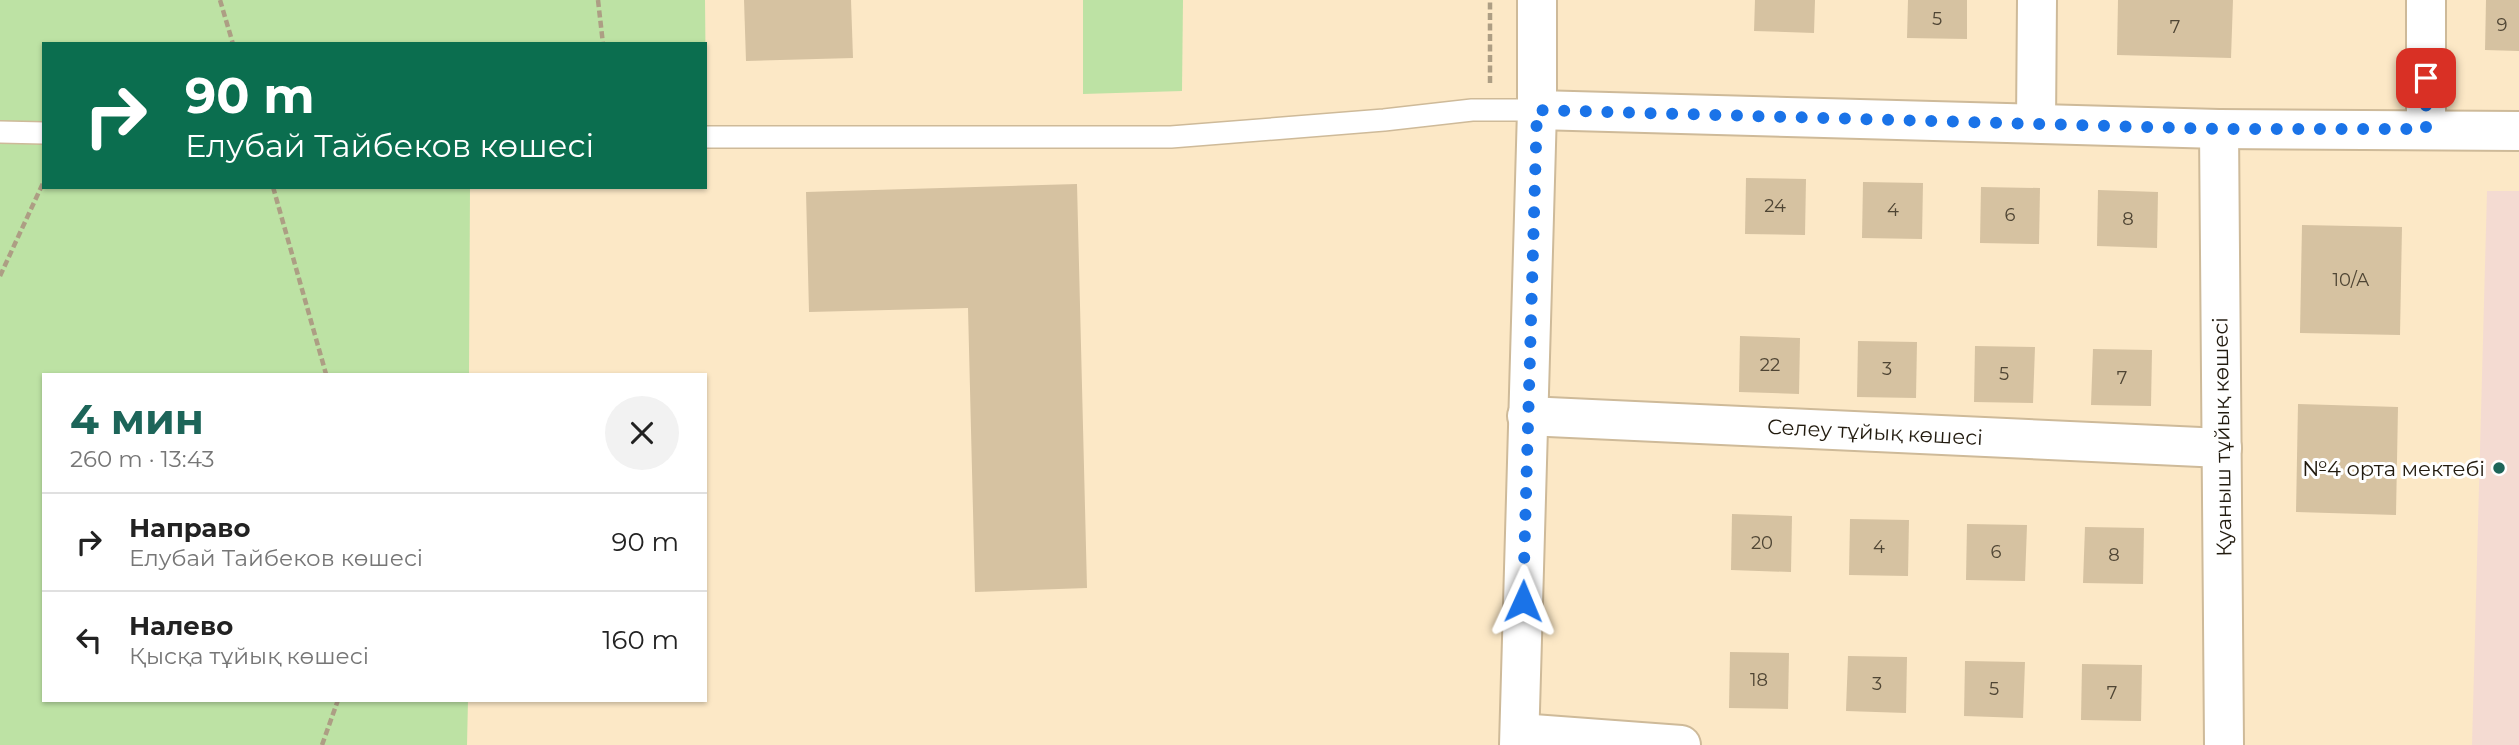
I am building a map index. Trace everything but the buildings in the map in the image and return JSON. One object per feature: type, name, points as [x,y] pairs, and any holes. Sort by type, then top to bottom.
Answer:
[{"type":"street","points":[[1538,0],[1520,739],[1681,745]]},
{"type":"street","points":[[2036,123],[2037,0]]},
{"type":"street","points":[[2426,0],[2426,129]]},
{"type":"street","points":[[1537,110],[2219,129],[2519,131]]},
{"type":"street","name":"Қуаныш тұйық көшесі","points":[[2219,129],[2224,745]]},
{"type":"street","name":"Селеу тұйық көшесі","points":[[1527,416],[2222,448]]},
{"type":"lane","points":[[707,137],[1171,137],[1490,110],[1537,110]]},
{"type":"lane","points":[[0,132],[42,133]]},
{"type":"path","points":[[220,0],[232,42]]},
{"type":"path","points":[[598,0],[603,42]]},
{"type":"path","points":[[1490,0],[1490,110]]},
{"type":"path","points":[[0,276],[42,185]]},
{"type":"path","points":[[274,189],[326,373]]},
{"type":"path","points":[[322,745],[337,702]]},
{"type":"shaded area","name":"№4 орта мектебі","points":[[2487,191],[2519,191],[2519,745],[2472,745]]},
{"type":"green space","points":[[0,0],[705,0],[705,42],[42,42],[42,189],[470,189],[469,373],[42,373],[42,702],[468,702],[467,745],[0,745]]},
{"type":"green space","points":[[1083,0],[1183,0],[1182,91],[1083,94]]},
{"type":"place","name":"№4 орта мектебі","points":[[2499,468]]},
{"type":"route","points":[[1523,601],[1537,110],[2219,129],[2426,129],[2426,78]]}]
